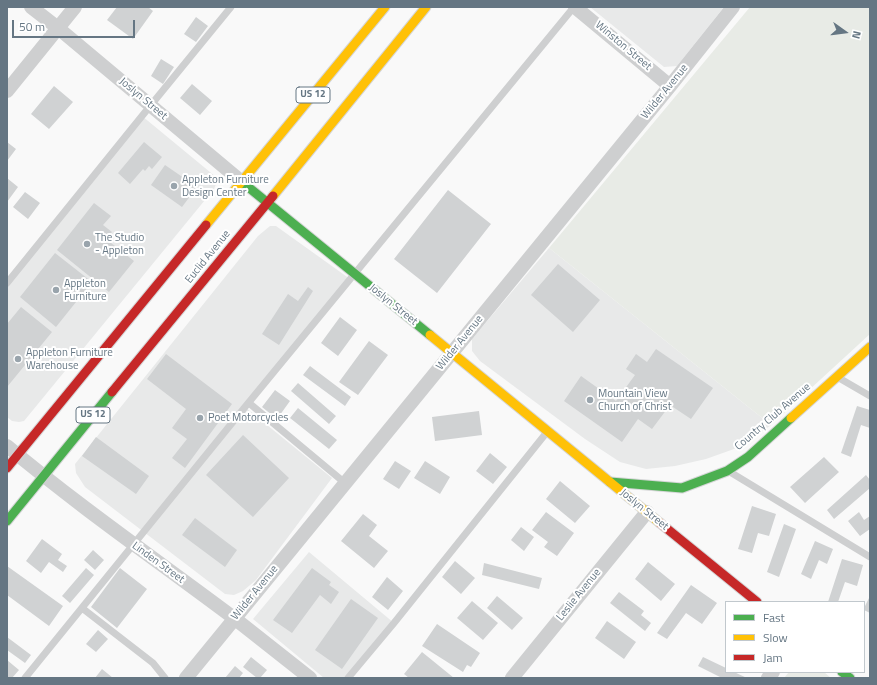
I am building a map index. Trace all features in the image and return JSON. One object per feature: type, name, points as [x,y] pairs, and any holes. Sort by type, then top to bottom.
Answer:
[{"type":"main road","name":"Euclid Avenue","points":[[7,468],[12,450],[242,182],[385,7]]},
{"type":"main road","name":"Euclid Avenue","points":[[7,520],[426,7]]},
{"type":"main road","name":"Joslyn Street","points":[[242,182],[756,601]]},
{"type":"main road","name":"Country Club Avenue","points":[[610,482],[682,488],[727,471],[748,457],[870,347]]},
{"type":"street","name":"Joslyn Street","points":[[31,7],[242,182]]},
{"type":"street","points":[[7,91],[75,7]]},
{"type":"street","name":"Winston Street","points":[[575,7],[670,86]]},
{"type":"street","name":"Wilder Avenue","points":[[186,678],[733,7]]},
{"type":"street","name":"Linden Street","points":[[12,450],[44,476],[310,678]]},
{"type":"street","name":"Leslie Avenue","points":[[512,678],[647,512]]},
{"type":"lane","points":[[7,283],[231,7]]},
{"type":"lane","points":[[25,678],[354,274],[575,7]]},
{"type":"lane","points":[[836,377],[870,396]]},
{"type":"lane","points":[[249,403],[346,483]]},
{"type":"lane","points":[[348,678],[548,432]]},
{"type":"lane","points":[[727,471],[870,557]]},
{"type":"lane","points":[[82,608],[153,662],[165,678]]},
{"type":"shaded area","points":[[590,7],[724,7],[677,66],[664,67]]},
{"type":"shaded area","points":[[750,7],[870,7],[870,334],[771,425],[549,248]]},
{"type":"shaded area","points":[[142,116],[216,177],[214,189],[24,421],[12,421],[7,417],[7,283]]},
{"type":"shaded area","points":[[270,226],[276,226],[350,279],[245,407],[332,478],[256,580],[243,591],[234,595],[225,594],[85,487],[76,473],[75,464],[258,236]]},
{"type":"shaded area","points":[[549,248],[771,425],[752,439],[734,449],[706,459],[675,466],[646,469],[620,462],[585,439],[480,361],[472,351],[472,339]]},
{"type":"shaded area","points":[[309,552],[394,623],[348,678],[324,678],[253,619]]},
{"type":"shaded area","points":[[788,673],[825,673],[831,678],[784,678]]},
{"type":"building","points":[[117,7],[148,7],[153,11],[133,39],[107,20]]},
{"type":"building","points":[[196,17],[208,26],[196,42],[184,34]]},
{"type":"building","points":[[161,59],[174,67],[163,84],[151,76]]},
{"type":"building","points":[[192,84],[212,101],[200,115],[180,98]]},
{"type":"building","points":[[54,86],[73,102],[49,129],[31,114]]},
{"type":"building","points":[[7,142],[16,149],[7,161]]},
{"type":"building","points":[[144,142],[162,157],[152,169],[149,166],[145,171],[143,169],[130,184],[118,173]]},
{"type":"building","name":"Appleton Furniture Design Center","points":[[165,165],[197,187],[182,207],[151,185]]},
{"type":"building","points":[[7,178],[18,187],[7,202]]},
{"type":"building","points":[[448,190],[491,224],[437,293],[394,259]]},
{"type":"building","points":[[25,192],[40,203],[28,219],[13,207]]},
{"type":"building","name":"The Studio - Appleton","points":[[94,203],[111,216],[103,225],[112,232],[106,239],[134,261],[109,292],[57,250]]},
{"type":"building","name":"Appleton Furniture","points":[[55,253],[92,282],[56,327],[20,297]]},
{"type":"building","points":[[558,264],[600,300],[573,332],[531,295]]},
{"type":"building","points":[[308,287],[313,291],[279,345],[262,334],[288,294],[298,301]]},
{"type":"building","name":"Appleton Furniture Warehouse","points":[[21,307],[52,332],[7,387],[7,324]]},
{"type":"building","points":[[340,317],[357,330],[338,356],[321,343]]},
{"type":"building","points":[[369,341],[388,355],[358,395],[339,382]]},
{"type":"building","points":[[656,349],[713,388],[691,419],[670,405],[652,429],[638,419],[622,442],[564,401],[581,376],[616,401],[635,375],[626,369],[636,354],[647,362]]},
{"type":"building","name":"Poet Motorcycles","points":[[166,354],[232,404],[185,468],[172,458],[187,439],[172,428],[186,409],[147,379]]},
{"type":"building","points":[[310,366],[351,397],[345,406],[303,375]]},
{"type":"building","points":[[298,383],[336,416],[329,424],[291,391]]},
{"type":"building","points":[[275,390],[290,401],[277,419],[262,407]]},
{"type":"building","points":[[857,406],[870,410],[870,428],[861,425],[851,457],[841,453]]},
{"type":"building","points":[[298,408],[337,440],[329,449],[290,418]]},
{"type":"building","points":[[479,411],[482,435],[435,441],[432,417]]},
{"type":"building","points":[[243,435],[289,478],[253,517],[206,475]]},
{"type":"building","points":[[96,437],[149,476],[136,494],[82,456]]},
{"type":"building","points":[[490,453],[507,467],[493,484],[476,471]]},
{"type":"building","points":[[824,457],[839,472],[805,503],[790,487]]},
{"type":"building","points":[[395,461],[411,471],[399,489],[383,479]]},
{"type":"building","points":[[425,461],[450,477],[440,494],[414,478]]},
{"type":"building","points":[[866,475],[870,480],[870,488],[834,519],[827,510]]},
{"type":"building","points":[[560,481],[590,506],[575,523],[546,499]]},
{"type":"building","points":[[752,506],[776,514],[769,536],[758,533],[752,553],[738,549]]},
{"type":"building","points":[[546,512],[574,533],[557,556],[544,547],[548,542],[532,530]]},
{"type":"building","points":[[859,512],[864,520],[870,516],[870,529],[860,536],[848,521]]},
{"type":"building","points":[[363,514],[377,525],[369,536],[388,551],[374,568],[341,541]]},
{"type":"building","points":[[195,518],[237,550],[225,567],[182,535]]},
{"type":"building","points":[[784,524],[796,529],[779,577],[767,572]]},
{"type":"building","points":[[521,527],[534,537],[524,551],[511,540]]},
{"type":"building","points":[[42,539],[62,554],[58,560],[67,566],[63,572],[49,562],[41,573],[26,561]]},
{"type":"building","points":[[815,541],[833,549],[827,564],[819,560],[811,579],[801,574]]},
{"type":"building","points":[[93,550],[104,560],[95,570],[84,560]]},
{"type":"building","points":[[842,559],[863,565],[857,586],[845,582],[838,601],[828,601]]},
{"type":"building","points":[[455,561],[475,578],[461,594],[442,577]]},
{"type":"building","points":[[648,562],[675,584],[661,601],[635,579]]},
{"type":"building","points":[[484,563],[542,578],[539,589],[482,575]]},
{"type":"building","points":[[7,566],[63,606],[49,626],[7,595]]},
{"type":"building","points":[[86,568],[94,575],[70,603],[62,596]]},
{"type":"building","points":[[120,568],[147,589],[117,628],[91,607]]},
{"type":"building","points":[[312,568],[331,582],[329,585],[339,592],[331,604],[320,595],[292,633],[273,620]]},
{"type":"building","points":[[387,577],[403,591],[388,610],[372,597]]},
{"type":"building","points":[[691,585],[717,603],[702,624],[686,613],[667,639],[657,633]]},
{"type":"building","points":[[619,592],[644,611],[641,615],[651,623],[645,631],[610,603]]},
{"type":"building","points":[[497,596],[523,618],[512,630],[487,608]]},
{"type":"building","points":[[870,596],[870,613],[865,610],[865,606]]},
{"type":"building","points":[[351,599],[378,618],[342,669],[315,650]]},
{"type":"building","points":[[472,601],[498,623],[483,640],[457,618]]},
{"type":"building","points":[[607,621],[636,642],[624,659],[595,638]]},
{"type":"building","points":[[437,624],[480,653],[471,667],[467,665],[463,672],[422,646]]},
{"type":"building","points":[[98,630],[108,639],[96,652],[86,644]]},
{"type":"building","points":[[7,637],[31,655],[25,663],[7,650]]},
{"type":"building","points":[[422,652],[454,678],[409,678],[404,674]]},
{"type":"building","points":[[251,657],[267,670],[260,678],[257,678],[243,667]]},
{"type":"building","points":[[703,657],[725,668],[725,673],[736,673],[747,678],[722,678],[698,666]]},
{"type":"building","points":[[7,660],[19,670],[12,678],[7,678]]},
{"type":"building","points":[[235,666],[243,673],[239,678],[225,678]]},
{"type":"building","points":[[102,669],[113,678],[95,678]]},
{"type":"traffic: fast","points":[[242,182],[430,335]]},
{"type":"traffic: fast","points":[[7,521],[112,392]]},
{"type":"traffic: fast","points":[[610,482],[682,488],[727,471],[748,457],[791,418]]},
{"type":"traffic: fast","points":[[843,673],[850,678]]},
{"type":"traffic: slow","points":[[206,225],[385,7]]},
{"type":"traffic: slow","points":[[273,196],[426,7]]},
{"type":"traffic: slow","points":[[430,335],[660,523]]},
{"type":"traffic: slow","points":[[791,418],[870,347]]},
{"type":"traffic: jam","points":[[112,392],[273,196]]},
{"type":"traffic: jam","points":[[7,468],[206,225]]},
{"type":"traffic: jam","points":[[660,523],[756,601]]},
{"type":"place","name":"Appleton Furniture Design Center","points":[[174,186]]},
{"type":"place","name":"The Studio - Appleton","points":[[87,244]]},
{"type":"place","name":"Appleton Furniture","points":[[56,290]]},
{"type":"place","name":"Appleton Furniture Warehouse","points":[[18,359]]},
{"type":"place","name":"Mountain View Church of Christ","points":[[590,400]]},
{"type":"place","name":"Poet Motorcycles","points":[[200,418]]}]
